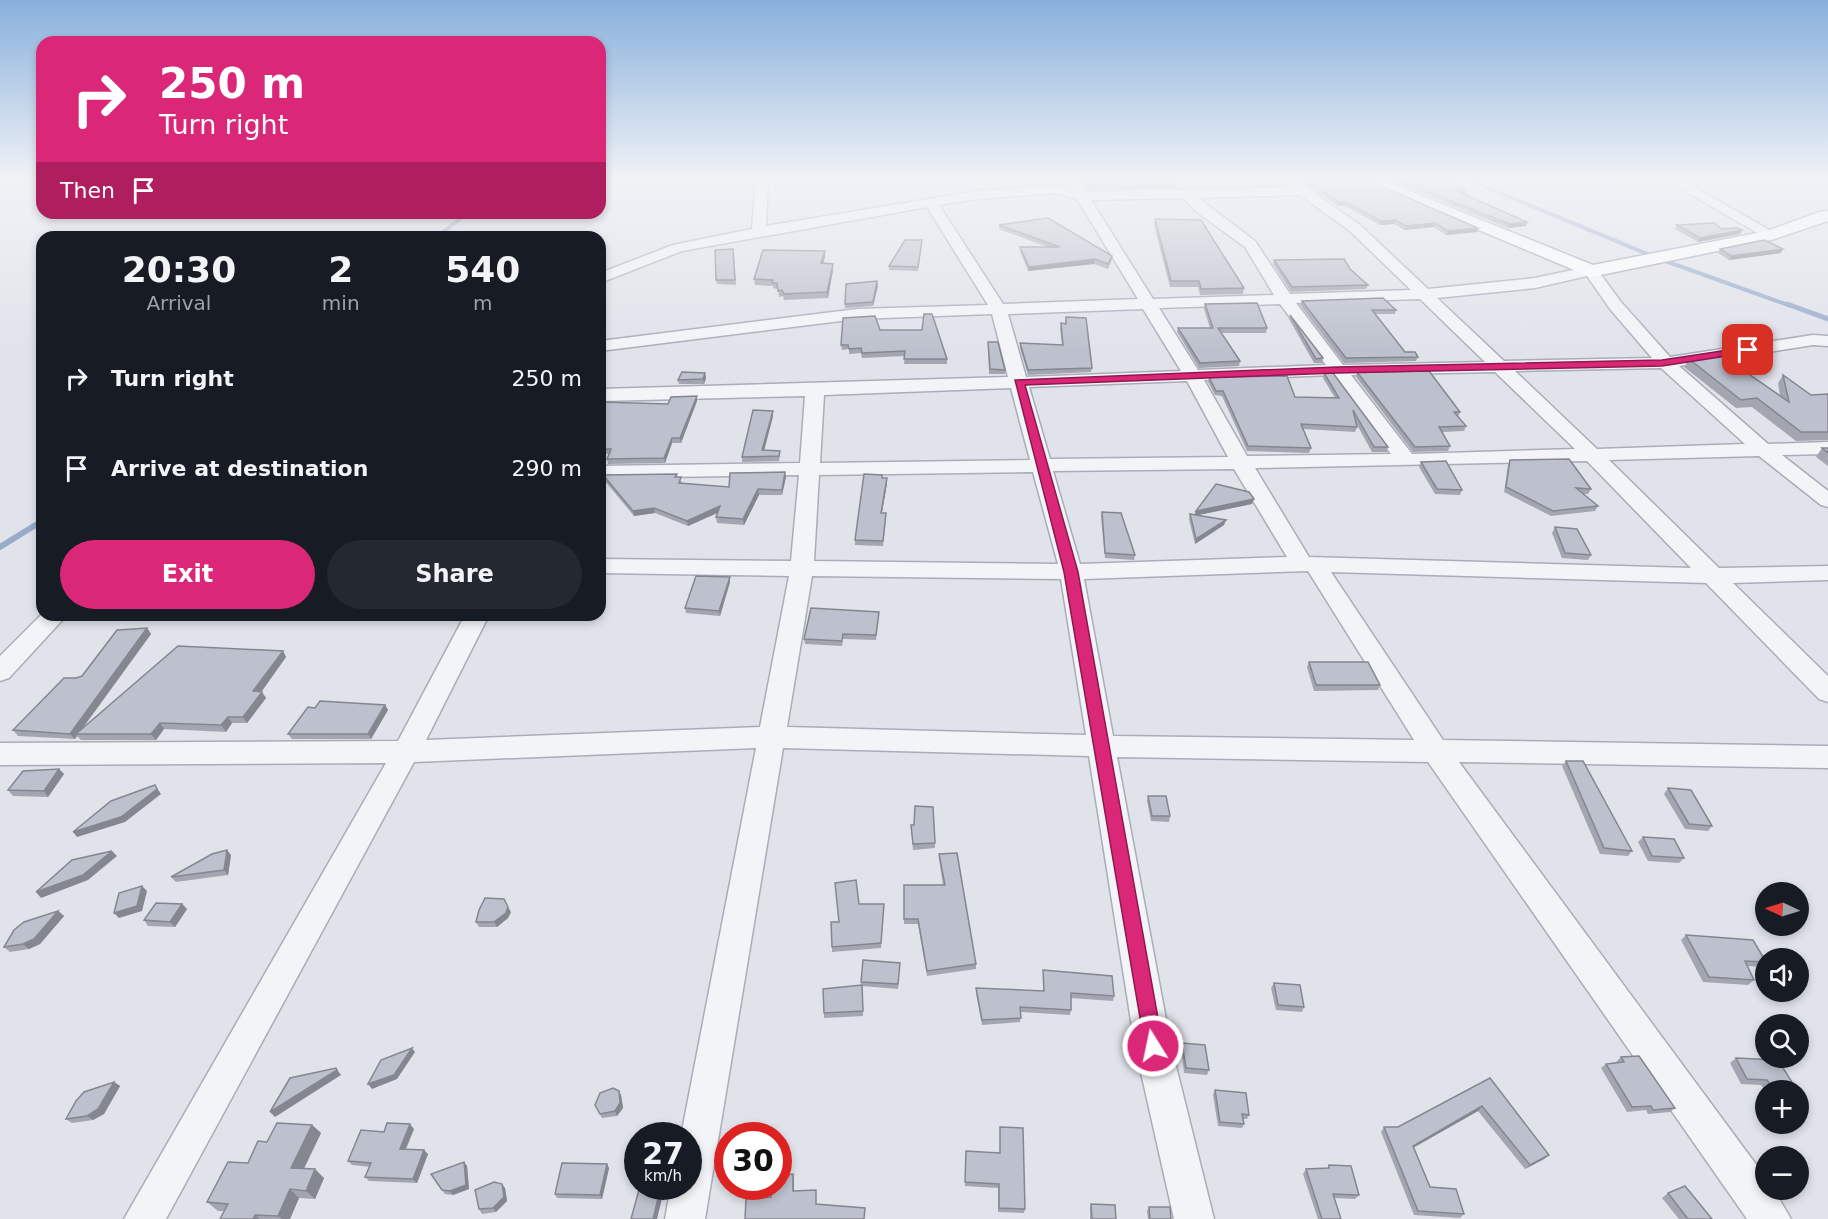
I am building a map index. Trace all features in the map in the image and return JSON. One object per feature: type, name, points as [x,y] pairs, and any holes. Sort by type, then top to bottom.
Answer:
[{"type":"main road","points":[[1506,237],[1591,272],[1762,237]]},
{"type":"street","points":[[606,276],[678,248],[728,237]]},
{"type":"street","points":[[953,237],[998,308],[1071,572],[1153,1046],[1194,1219]]},
{"type":"street","points":[[1106,237],[1193,376],[1240,461],[1308,564],[1435,750],[1771,1219]]},
{"type":"street","points":[[1240,237],[1250,244],[1285,299],[1406,460]]},
{"type":"street","points":[[1364,237],[1591,454],[1828,692]]},
{"type":"street","points":[[606,345],[857,314],[1425,294],[1535,283],[1591,272],[1613,305],[1662,363],[1763,450],[1828,501]]},
{"type":"street","points":[[606,395],[815,390],[1337,370],[1662,363],[1813,340],[1828,341]]},
{"type":"street","points":[[685,1219],[802,567],[815,390]]},
{"type":"street","points":[[606,472],[1406,460],[1828,448]]},
{"type":"street","points":[[606,566],[1071,572],[1308,564],[1712,576],[1828,573]]},
{"type":"street","points":[[0,647],[47,621]]},
{"type":"street","points":[[0,672],[49,621]]},
{"type":"street","points":[[144,1219],[406,752],[474,621]]},
{"type":"street","points":[[0,754],[406,752],[770,737],[1102,746],[1828,757]]},
{"type":"building","points":[[1032,237],[1080,237],[1112,256],[1108,264],[1095,259],[1029,267],[1020,247],[1060,247]]},
{"type":"building","points":[[1160,237],[1212,237],[1244,288],[1201,289],[1199,281],[1171,281]]},
{"type":"building","points":[[905,240],[922,240],[918,267],[889,266]]},
{"type":"building","points":[[1764,240],[1783,249],[1731,256],[1720,249]]},
{"type":"building","points":[[733,249],[735,280],[716,280],[715,250]]},
{"type":"building","points":[[763,250],[825,251],[821,263],[833,264],[827,292],[784,294],[782,290],[778,291],[777,283],[772,283],[773,280],[754,279]]},
{"type":"building","points":[[1344,259],[1350,269],[1368,285],[1292,287],[1274,260]]},
{"type":"building","points":[[877,281],[873,302],[845,304],[846,284]]},
{"type":"building","points":[[1383,298],[1396,310],[1372,310],[1405,352],[1415,352],[1418,357],[1346,358],[1302,301]]},
{"type":"building","points":[[1257,303],[1267,328],[1218,328],[1240,361],[1200,363],[1178,328],[1213,328],[1205,304]]},
{"type":"building","points":[[924,314],[932,314],[947,359],[904,359],[905,351],[862,353],[861,348],[849,349],[848,345],[841,345],[843,318],[875,316],[880,330],[922,330]]},
{"type":"building","points":[[1290,315],[1323,358],[1316,359]]},
{"type":"building","points":[[1066,317],[1086,318],[1092,368],[1028,370],[1020,343],[1063,345],[1061,323],[1066,324]]},
{"type":"building","points":[[988,342],[998,342],[1005,370],[990,369]]},
{"type":"building","points":[[1720,354],[1789,402],[1783,375],[1811,395],[1828,394],[1828,432],[1801,432],[1757,398],[1741,400],[1689,359]]},
{"type":"building","points":[[1429,371],[1460,412],[1454,412],[1466,426],[1439,427],[1450,446],[1415,447],[1357,372]]},
{"type":"building","points":[[682,372],[705,373],[703,379],[678,380]]},
{"type":"building","points":[[1324,373],[1333,373],[1388,447],[1374,447],[1353,410],[1357,427],[1301,424],[1311,448],[1248,446],[1223,391],[1216,391],[1209,377],[1287,376],[1295,397],[1339,398]]},
{"type":"building","points":[[697,396],[680,438],[672,438],[664,458],[607,459],[611,449],[606,449],[606,402],[668,404],[671,397]]},
{"type":"building","points":[[753,410],[773,411],[762,450],[780,451],[779,456],[742,457]]},
{"type":"building","points":[[1569,459],[1591,489],[1576,488],[1598,506],[1553,511],[1506,487],[1510,460]]},
{"type":"building","points":[[1446,461],[1462,490],[1437,489],[1421,462]]},
{"type":"building","points":[[785,472],[782,490],[758,489],[743,519],[716,517],[720,506],[687,521],[654,508],[633,511],[606,479],[606,475],[677,474],[675,477],[681,477],[679,483],[729,487],[730,473]]},
{"type":"building","points":[[864,474],[882,475],[882,478],[887,478],[881,513],[886,513],[883,541],[855,540]]},
{"type":"building","points":[[1216,484],[1249,492],[1254,499],[1196,511]]},
{"type":"building","points":[[1102,512],[1121,513],[1135,555],[1105,553]]},
{"type":"building","points":[[1190,514],[1226,520],[1196,539]]},
{"type":"building","points":[[1555,527],[1577,529],[1591,555],[1565,553]]},
{"type":"building","points":[[696,576],[730,577],[719,611],[685,608]]},
{"type":"building","points":[[811,608],[879,612],[876,635],[843,634],[842,641],[804,639]]},
{"type":"building","points":[[147,628],[70,734],[13,730],[64,678],[82,676],[117,630]]},
{"type":"building","points":[[178,646],[283,651],[253,691],[262,692],[243,717],[228,717],[221,725],[160,723],[151,734],[76,734]]},
{"type":"building","points":[[1309,662],[1368,662],[1380,685],[1316,685]]},
{"type":"building","points":[[320,701],[385,705],[368,734],[288,734],[308,707],[315,708]]},
{"type":"building","points":[[1566,761],[1583,761],[1632,851],[1604,848]]},
{"type":"building","points":[[59,769],[44,791],[8,790],[23,771]]},
{"type":"building","points":[[155,785],[157,789],[121,817],[73,832],[111,801]]},
{"type":"building","points":[[1668,788],[1691,790],[1712,826],[1689,824]]},
{"type":"building","points":[[1148,796],[1166,796],[1170,816],[1152,816]]},
{"type":"building","points":[[915,806],[933,807],[935,843],[913,844],[911,825],[914,825]]},
{"type":"building","points":[[1643,837],[1674,839],[1684,858],[1652,856]]},
{"type":"building","points":[[227,850],[224,870],[171,877],[212,854]]},
{"type":"building","points":[[112,851],[83,875],[36,892],[72,860]]},
{"type":"building","points":[[957,853],[976,964],[927,971],[918,919],[904,919],[904,885],[945,885],[939,854]]},
{"type":"building","points":[[856,880],[859,904],[884,904],[881,943],[832,947],[831,922],[839,922],[835,883]]},
{"type":"building","points":[[142,886],[137,906],[114,913],[119,893]]},
{"type":"building","points":[[485,898],[504,899],[508,907],[506,913],[494,922],[476,922]]},
{"type":"building","points":[[156,903],[182,904],[170,922],[144,920]]},
{"type":"building","points":[[58,911],[34,939],[23,944],[4,947],[14,930],[24,922]]},
{"type":"building","points":[[1686,935],[1753,940],[1758,948],[1755,948],[1755,961],[1745,961],[1754,980],[1709,977]]},
{"type":"building","points":[[863,960],[900,963],[898,984],[861,982]]},
{"type":"building","points":[[1043,970],[1112,976],[1114,996],[1071,993],[1071,1010],[1020,1007],[1021,1018],[982,1020],[976,988],[1044,991]]},
{"type":"building","points":[[1274,983],[1300,985],[1304,1007],[1278,1005]]},
{"type":"building","points":[[862,985],[863,1011],[824,1013],[823,989]]},
{"type":"building","points":[[1182,1043],[1205,1045],[1209,1070],[1186,1068]]},
{"type":"building","points":[[412,1048],[394,1075],[368,1084],[381,1060]]},
{"type":"building","points":[[1639,1056],[1675,1108],[1653,1110],[1651,1106],[1632,1107],[1606,1064],[1624,1062],[1621,1057]]},
{"type":"building","points":[[1736,1058],[1755,1059],[1755,1068],[1783,1068],[1791,1080],[1767,1080],[1747,1079]]},
{"type":"building","points":[[336,1068],[337,1070],[270,1112],[290,1078]]},
{"type":"building","points":[[1490,1078],[1549,1155],[1530,1165],[1482,1106],[1413,1146],[1430,1187],[1456,1189],[1464,1214],[1418,1211],[1384,1127],[1398,1127]]},
{"type":"building","points":[[114,1082],[98,1109],[87,1116],[66,1119],[84,1092]]},
{"type":"building","points":[[613,1088],[619,1091],[620,1103],[615,1111],[600,1114],[595,1105],[600,1093]]},
{"type":"building","points":[[1215,1090],[1246,1093],[1249,1115],[1242,1114],[1244,1124],[1220,1122]]},
{"type":"building","points":[[277,1123],[312,1125],[291,1168],[315,1169],[306,1191],[290,1189],[278,1216],[255,1215],[253,1219],[220,1219],[228,1204],[207,1202],[228,1162],[248,1163],[258,1141],[267,1142]]},
{"type":"building","points":[[387,1123],[410,1124],[400,1149],[424,1150],[413,1179],[365,1177],[371,1163],[348,1161],[361,1130],[384,1132]]},
{"type":"building","points":[[1000,1127],[1023,1128],[1025,1209],[999,1208],[999,1184],[965,1182],[966,1151],[1000,1153]]},
{"type":"building","points":[[464,1162],[466,1185],[450,1191],[442,1190],[431,1174]]},
{"type":"building","points":[[562,1163],[607,1164],[600,1195],[555,1194]]},
{"type":"building","points":[[1329,1165],[1351,1166],[1359,1195],[1333,1194],[1341,1219],[1322,1219],[1306,1169],[1329,1168]]},
{"type":"building","points":[[792,1174],[793,1191],[816,1190],[816,1204],[865,1208],[864,1219],[745,1219],[746,1200],[792,1200]]},
{"type":"building","points":[[494,1182],[502,1184],[504,1197],[493,1208],[479,1209],[475,1190]]},
{"type":"building","points":[[1685,1186],[1712,1219],[1688,1219],[1668,1193]]},
{"type":"building","points":[[636,1200],[658,1200],[653,1219],[631,1219]]},
{"type":"building","points":[[1091,1204],[1115,1205],[1116,1219],[1092,1219]]},
{"type":"building","points":[[1149,1207],[1170,1207],[1171,1219],[1150,1219]]},
{"type":"waterway","points":[[1606,237],[1657,258],[1791,306]]},
{"type":"waterway","points":[[1787,304],[1828,319]]},
{"type":"waterway","points":[[0,547],[36,525]]},
{"type":"route","points":[[1153,1046],[1071,572],[1019,383],[1337,370],[1662,363],[1748,350]]}]
